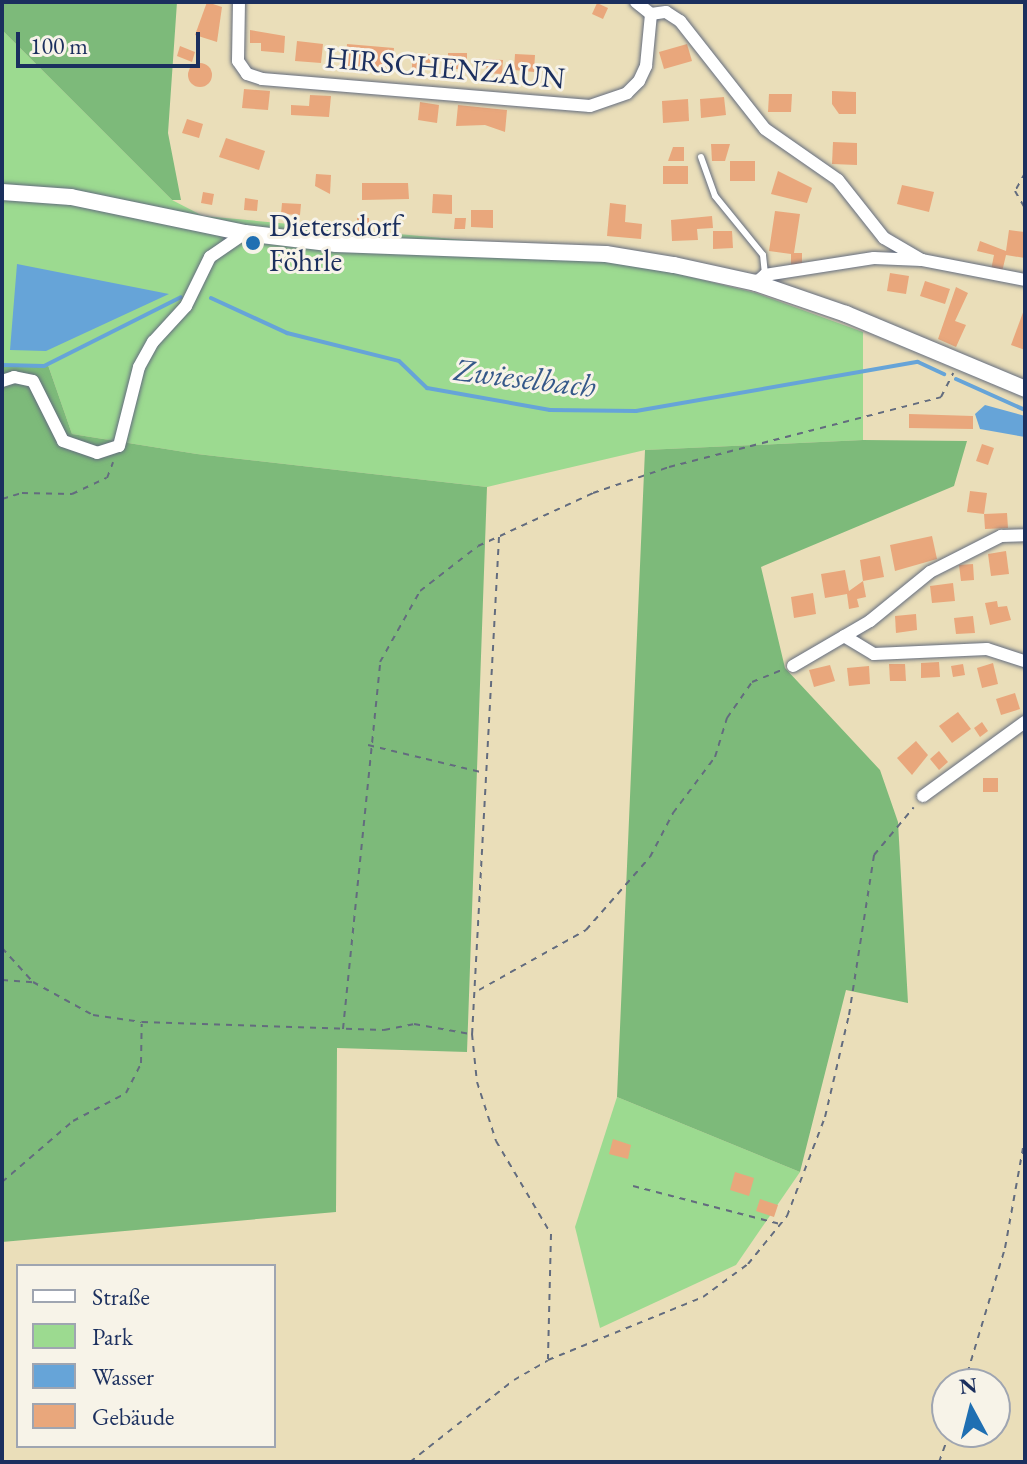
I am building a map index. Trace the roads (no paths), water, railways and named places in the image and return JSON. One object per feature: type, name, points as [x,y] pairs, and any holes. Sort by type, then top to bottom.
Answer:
[{"type":"street","name":"HIRSCHENZAUN","points":[[239,2],[238,61],[247,74],[262,79],[590,106],[627,93],[639,81],[646,66],[651,14]]},
{"type":"street","points":[[636,2],[651,14],[666,12],[680,21],[765,129],[838,180],[884,238],[922,260]]},
{"type":"street","points":[[2,192],[71,197],[245,233],[336,244],[606,254],[760,279],[958,364],[1025,389]]},
{"type":"street","points":[[2,381],[33,381],[63,441],[97,453],[119,446],[139,367],[153,342],[186,306],[210,257],[245,233]]},
{"type":"street","points":[[874,258],[884,238]]},
{"type":"street","points":[[760,279],[874,258],[922,260],[1025,280]]},
{"type":"street","points":[[793,666],[844,636],[930,572],[1001,536],[1025,535]]},
{"type":"street","points":[[844,636],[858,649],[874,654],[972,649],[1025,661]]},
{"type":"street","points":[[923,796],[1025,722]]},
{"type":"lane","points":[[701,157],[715,196],[763,255],[760,279]]},
{"type":"water","points":[[17,264],[169,294],[46,351],[10,350]]},
{"type":"water","points":[[985,405],[1025,416],[1025,437],[980,429],[975,414]]},
{"type":"waterway","name":"Zwieselbach","points":[[2,365],[44,366],[181,297]]},
{"type":"waterway","name":"Zwieselbach","points":[[211,298],[287,333],[399,361],[427,388],[550,410],[636,411],[918,362],[944,374]]},
{"type":"waterway","name":"Zwieselbach","points":[[956,379],[1025,410]]},
{"type":"place","name":"Dietersdorf Föhrle","points":[[253,243]]}]
